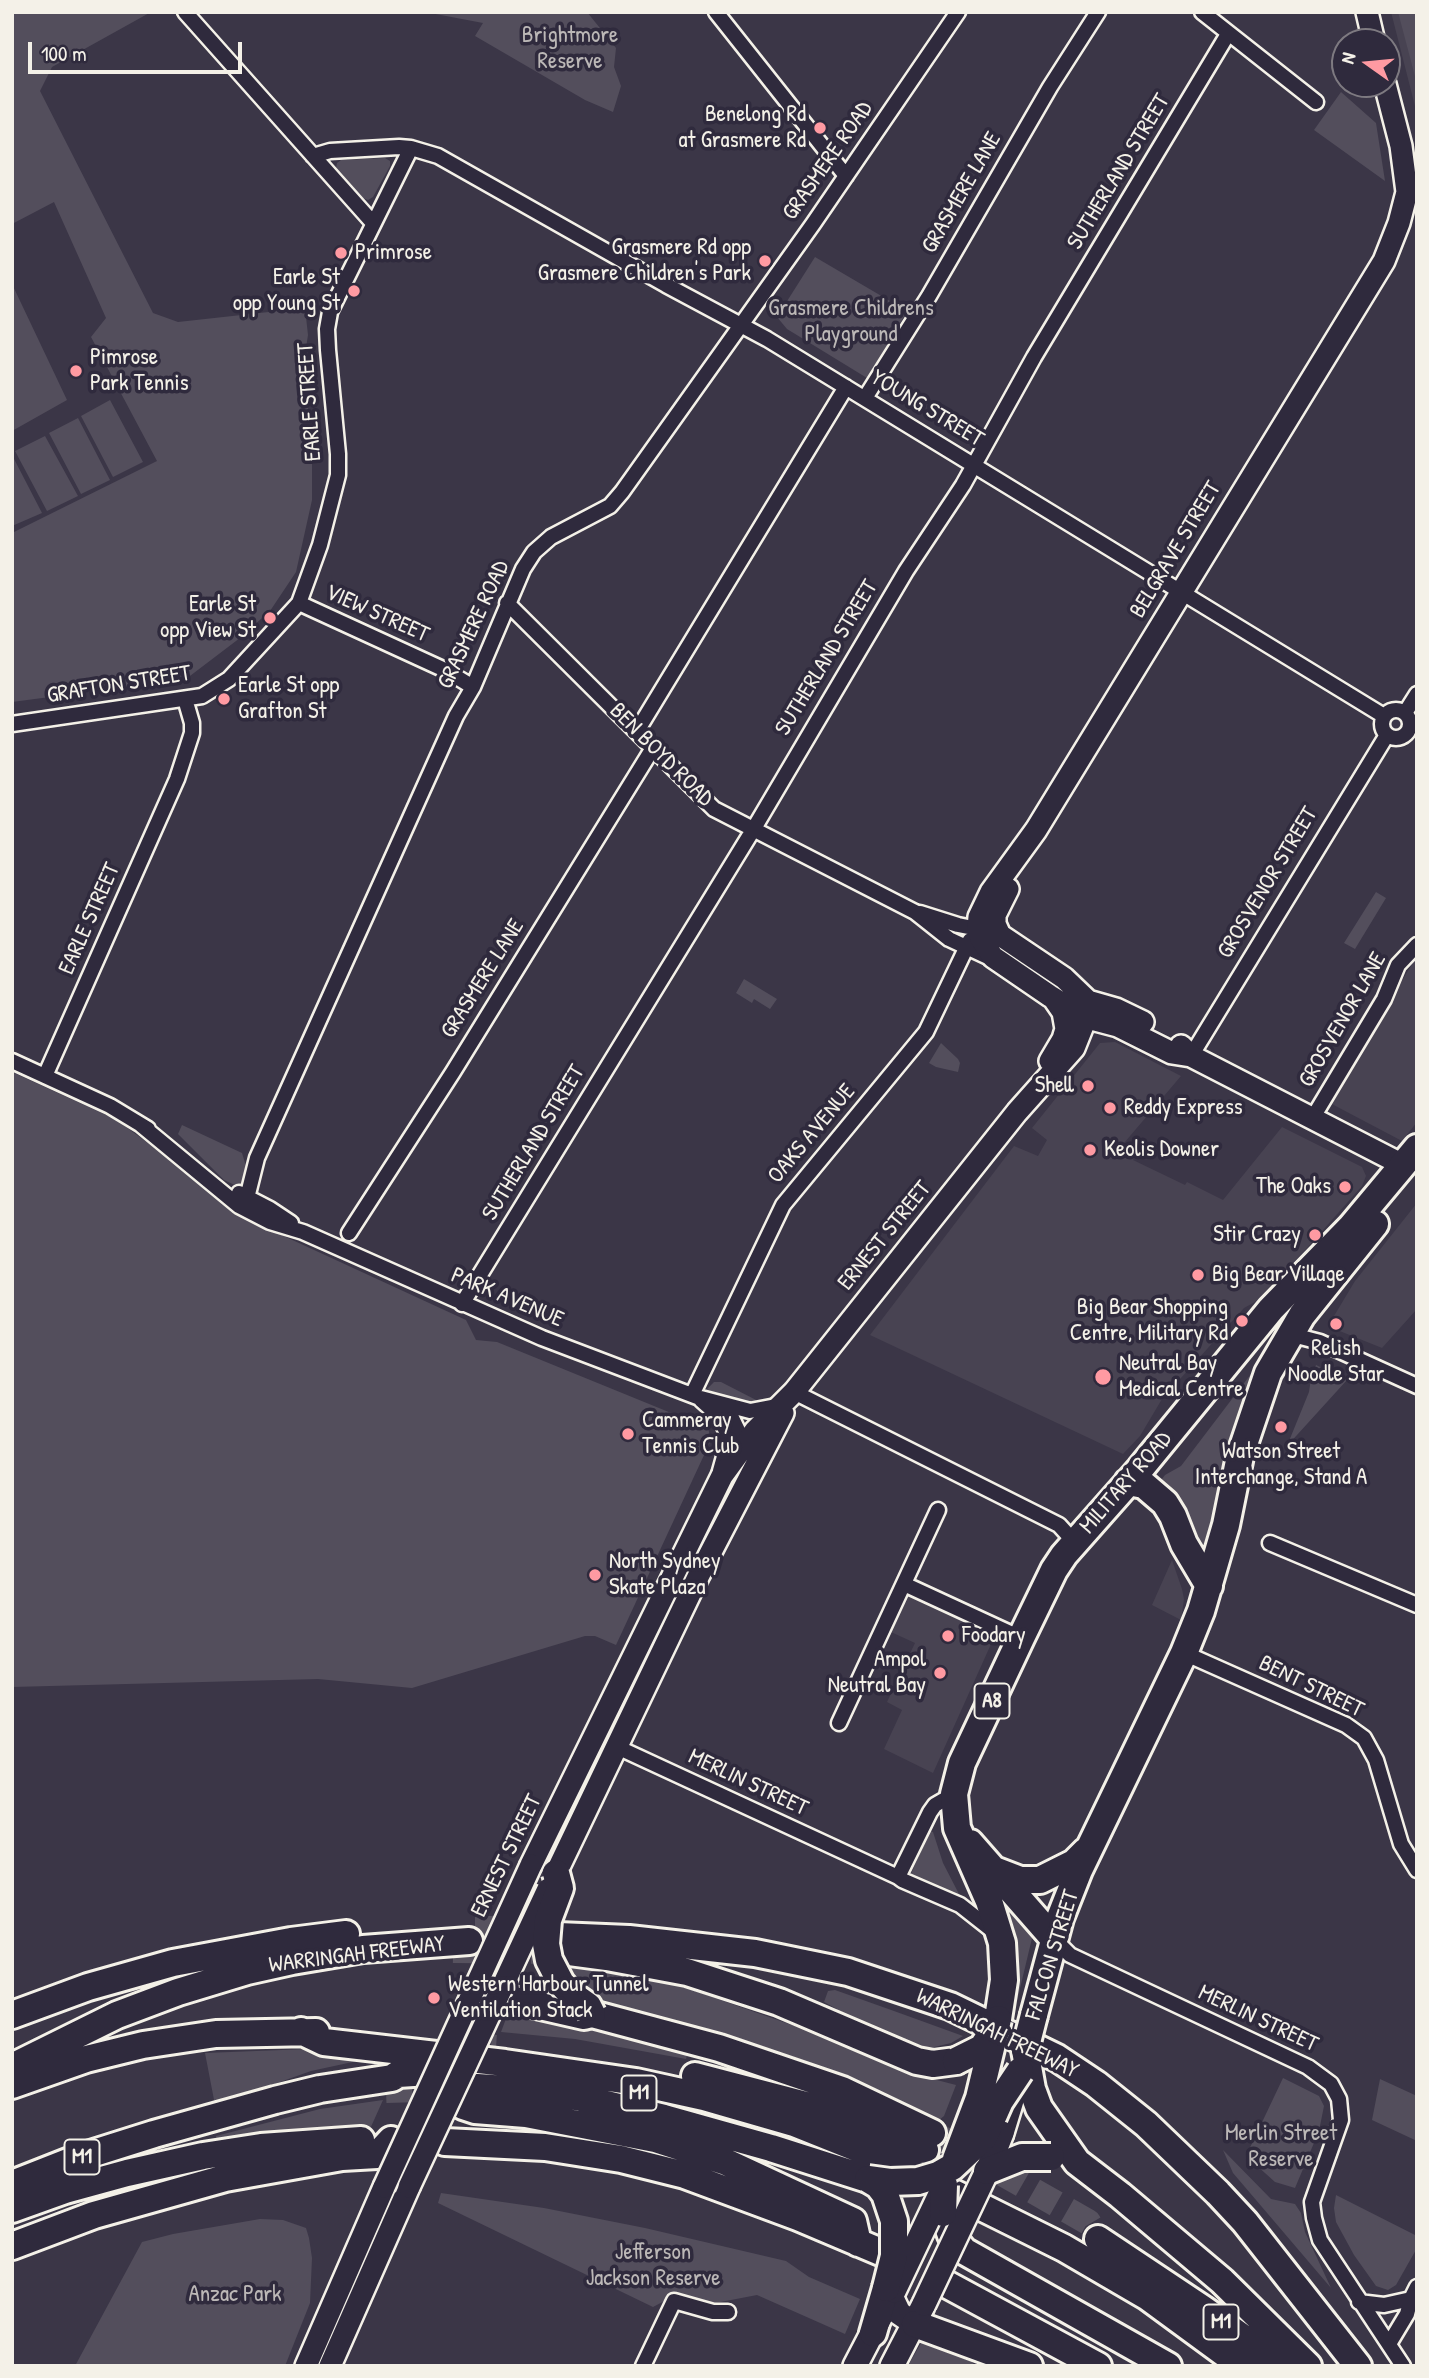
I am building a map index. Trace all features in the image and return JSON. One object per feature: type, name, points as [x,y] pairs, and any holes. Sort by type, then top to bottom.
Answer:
[{"type":"highway","points":[[1209,1586],[1248,1429],[1268,1373],[1289,1334],[1413,1164]]},
{"type":"highway","name":"MILITARY ROAD","points":[[948,2176],[979,2098],[1000,2008],[1004,1969],[1002,1943],[989,1901],[957,1828],[954,1794],[962,1763],[1054,1570],[1071,1546],[1272,1309],[1413,1164]]},
{"type":"highway","points":[[1209,1383],[1242,1364],[1259,1345],[1289,1334]]},
{"type":"highway","points":[[1128,1482],[1144,1485],[1165,1503],[1184,1544],[1209,1586]]},
{"type":"highway","name":"FALCON STREET","points":[[1022,2061],[1043,1977],[1072,1888],[1184,1653],[1209,1586]]},
{"type":"highway","points":[[957,1828],[1054,1939]]},
{"type":"highway","points":[[995,1870],[1020,1880],[1040,1880],[1074,1863],[1092,1843]]},
{"type":"highway","points":[[557,1871],[560,1888],[548,1920],[546,1944],[549,1960],[570,1994],[597,2015]]},
{"type":"highway","name":"WARRINGAH FREEWAY","points":[[1000,2008],[991,2036],[982,2048],[956,2062],[940,2064],[917,2061],[779,2002],[662,1966],[560,1939],[569,1929],[585,1936],[755,1953],[848,1972],[950,2006],[1058,2058],[1146,2124],[1218,2193],[1245,2222],[1358,2366]]},
{"type":"highway","name":"WARRINGAH FREEWAY","points":[[12,2015],[126,1975],[230,1952],[352,1933],[456,1941],[318,1956],[270,1965],[215,1980],[117,2015],[12,2067]]},
{"type":"highway","points":[[495,2000],[513,2000],[584,2015],[597,2015]]},
{"type":"highway","name":"M1","points":[[496,2048],[592,2058],[710,2080],[928,2141],[862,2099],[804,2076],[719,2048],[597,2015]]},
{"type":"highway","points":[[301,2031],[324,2042],[636,2082],[736,2105],[794,2123],[889,2161],[1014,2222],[1106,2272],[1182,2321],[1242,2366]]},
{"type":"highway","points":[[12,2085],[86,2059],[142,2045],[216,2034],[301,2031],[398,2039]]},
{"type":"highway","points":[[477,2087],[537,2091],[581,2098],[872,2173],[890,2182],[918,2181],[937,2175],[948,2176],[984,2137],[1022,2061]]},
{"type":"highway","points":[[1022,2061],[1035,2099],[1064,2154],[1120,2194],[1222,2281],[1308,2366]]},
{"type":"highway","points":[[381,2084],[398,2074],[477,2069],[558,2071]]},
{"type":"highway","name":"M1","points":[[12,2184],[78,2158],[275,2100],[320,2090],[469,2076],[518,2077],[649,2095],[743,2117],[872,2173]]},
{"type":"highway","points":[[450,2098],[475,2110],[578,2123],[655,2139],[726,2162],[853,2221],[859,2243]]},
{"type":"highway","name":"M1","points":[[12,2209],[65,2190],[203,2156],[302,2143],[391,2140],[377,2155],[342,2157],[225,2178],[94,2215],[12,2246]]},
{"type":"highway","points":[[446,2142],[545,2147],[621,2159],[685,2175],[883,2253]]},
{"type":"highway","points":[[987,2171],[1022,2158],[1064,2154]]},
{"type":"highway","points":[[872,2173],[885,2194],[894,2221],[891,2292],[873,2333]]},
{"type":"highway","name":"A8","points":[[948,2176],[943,2213],[944,2222],[954,2241]]},
{"type":"highway","name":"M1","points":[[984,2218],[1101,2281],[1181,2333],[1224,2366]]},
{"type":"highway","name":"M1","points":[[1098,2239],[1203,2309],[1242,2337],[1275,2366]]},
{"type":"highway","points":[[954,2241],[979,2261],[1168,2366]]},
{"type":"highway","points":[[948,2285],[1098,2366]]},
{"type":"highway","points":[[919,2314],[1029,2366]]},
{"type":"main road","points":[[1389,98],[1412,192]]},
{"type":"main road","name":"BELGRAVE STREET","points":[[978,923],[991,892],[1036,830],[1384,261],[1412,192]]},
{"type":"main road","points":[[1009,942],[998,932],[995,915],[1036,830]]},
{"type":"main road","name":"BEN BOYD ROAD","points":[[978,923],[983,944],[1000,963],[1050,996],[1084,1017],[1118,1026],[1172,1053],[1191,1056]]},
{"type":"main road","name":"BEN BOYD ROAD","points":[[978,923],[1055,972],[1091,1003],[1127,1014],[1176,1041],[1191,1056],[1312,1119],[1413,1164]]},
{"type":"main road","points":[[1075,990],[1083,1007],[1084,1017]]},
{"type":"main road","name":"ERNEST STREET","points":[[1017,1112],[1065,1034],[1063,1012],[1050,996]]},
{"type":"main road","name":"ERNEST STREET","points":[[306,2366],[442,2055],[715,1487],[745,1445],[787,1398],[1017,1112],[1074,1048],[1082,1034],[1084,1017]]},
{"type":"main road","name":"ERNEST STREET","points":[[330,2366],[495,2000],[708,1556],[787,1398]]},
{"type":"main road","points":[[708,1556],[741,1468],[745,1445]]},
{"type":"main road","points":[[596,1736],[617,1746]]},
{"type":"main road","points":[[450,2098],[443,2084],[442,2055],[473,2012],[483,2004],[495,2000]]},
{"type":"main road","name":"FALCON STREET","points":[[892,2366],[987,2171],[1002,2133],[1022,2061]]},
{"type":"main road","points":[[919,2240],[987,2171]]},
{"type":"main road","points":[[919,2314],[899,2313],[891,2292],[919,2240],[948,2176]]},
{"type":"main road","points":[[855,2366],[873,2333]]},
{"type":"street","points":[[185,12],[373,223]]},
{"type":"street","points":[[716,12],[846,176]]},
{"type":"street","name":"GRASMERE ROAD","points":[[247,1198],[257,1158],[456,716],[473,687],[507,603],[534,552],[551,537],[610,506],[622,492],[846,176],[958,12]]},
{"type":"street","name":"GRASMERE LANE","points":[[865,398],[929,296],[1050,87],[1098,12]]},
{"type":"street","points":[[1202,12],[1316,102]]},
{"type":"street","name":"SUTHERLAND STREET","points":[[462,1304],[753,830],[871,628],[975,464],[1034,357],[1228,34]]},
{"type":"street","name":"YOUNG STREET","points":[[313,156],[330,150],[411,148],[448,162],[666,285],[741,324],[975,464],[1384,716]]},
{"type":"street","name":"EARLE STREET","points":[[229,680],[299,603],[320,545],[338,475],[328,350],[327,329],[330,312],[411,148]]},
{"type":"street","points":[[636,731],[846,387]]},
{"type":"street","name":"VIEW STREET","points":[[299,603],[445,670],[473,687]]},
{"type":"street","name":"BEN BOYD ROAD","points":[[507,603],[714,809],[915,912],[958,925],[978,923]]},
{"type":"street","name":"GRAFTON STREET","points":[[12,724],[185,699],[212,691],[229,680]]},
{"type":"street","points":[[1405,713],[1417,694]]},
{"type":"street","name":"EARLE STREET","points":[[45,1076],[177,779],[192,733],[185,699]]},
{"type":"street","points":[[1396,709],[1405,713],[1412,734],[1401,737],[1387,734],[1382,724],[1384,716],[1396,709]]},
{"type":"street","name":"GROSVENOR STREET","points":[[1191,1056],[1387,734]]},
{"type":"street","name":"GRASMERE LANE","points":[[349,1233],[453,1072],[653,748]]},
{"type":"street","name":"BEN BOYD ROAD","points":[[915,912],[966,948],[1000,963]]},
{"type":"street","name":"OAKS AVENUE","points":[[700,1398],[783,1205],[926,1032],[978,923]]},
{"type":"street","name":"GROSVENOR LANE","points":[[1312,1119],[1384,999],[1398,965],[1417,945]]},
{"type":"street","name":"PARK AVENUE","points":[[12,1061],[110,1106],[167,1138],[247,1198],[270,1209],[303,1232]]},
{"type":"street","name":"PARK AVENUE","points":[[141,1125],[239,1206],[270,1222],[303,1232],[541,1338],[723,1408],[732,1418],[745,1445]]},
{"type":"street","points":[[1289,1334],[1320,1342],[1417,1385]]},
{"type":"street","name":"PARK AVENUE","points":[[700,1398],[750,1411],[769,1409],[787,1398]]},
{"type":"street","name":"PARK AVENUE","points":[[700,1398],[719,1417],[727,1434],[727,1446],[715,1487]]},
{"type":"street","points":[[787,1398],[1059,1525],[1069,1535],[1071,1546]]},
{"type":"street","points":[[839,1723],[938,1510]]},
{"type":"street","points":[[1269,1543],[1417,1605]]},
{"type":"street","points":[[904,1584],[1021,1638]]},
{"type":"street","name":"BENT STREET","points":[[1184,1653],[1346,1725],[1364,1738],[1376,1760],[1401,1844],[1416,1868]]},
{"type":"street","name":"MERLIN STREET","points":[[617,1746],[969,1910],[991,1928],[1002,1943]]},
{"type":"street","points":[[898,1877],[930,1812],[935,1805],[954,1794]]},
{"type":"street","name":"MERLIN STREET","points":[[1054,1939],[1065,1952],[1308,2067],[1331,2084],[1339,2099],[1340,2120],[1312,2202],[1314,2218],[1320,2240],[1359,2302]]},
{"type":"street","points":[[1043,1977],[1060,1961],[1079,1959]]},
{"type":"street","points":[[1359,2302],[1384,2305],[1414,2293]]},
{"type":"street","points":[[1389,2344],[1407,2314],[1414,2293]]},
{"type":"street","points":[[643,2366],[674,2301],[713,2312],[728,2312]]},
{"type":"street","points":[[1359,2302],[1404,2366]]},
{"type":"shaded area","points":[[1391,12],[1417,12],[1417,114],[1401,51],[1401,28],[1395,28]]},
{"type":"shaded area","points":[[1417,956],[1417,1122],[1402,1141],[1328,1102]]},
{"type":"shaded area","points":[[1115,1042],[1181,1076],[1119,1149],[1134,1157],[1133,1160],[1223,1200],[1282,1127],[1362,1167],[1366,1176],[1362,1186],[1308,1247],[1255,1302],[1244,1308],[1162,1399],[1140,1436],[1123,1454],[870,1335],[1014,1146],[1038,1156],[1047,1140],[1032,1128],[1100,1043]]},
{"type":"shaded area","points":[[1417,1203],[1417,1309],[1382,1348],[1332,1328],[1331,1321],[1355,1281]]},
{"type":"shaded area","points":[[1172,1560],[1184,1599],[1181,1620],[1152,1605]]},
{"type":"shaded area","name":"Ampol Neutral Bay","points":[[910,1593],[996,1633],[933,1773],[884,1749],[902,1710],[887,1702],[915,1643],[891,1632]]},
{"type":"green space","points":[[12,12],[151,12],[52,67],[40,91],[153,313],[178,322],[305,308],[308,335],[303,367],[312,440],[312,500],[296,572],[270,611],[186,679],[12,702],[12,533],[157,461],[91,337],[106,318],[54,202],[12,224]]},
{"type":"green space","name":"Brightmore Reserve","points":[[425,12],[587,12],[616,48],[614,67],[621,86],[613,112],[585,100],[475,36],[483,23]]},
{"type":"green space","points":[[1398,12],[1417,12],[1417,84]]},
{"type":"green space","points":[[1337,98],[1348,98],[1376,123],[1385,181],[1314,130]]},
{"type":"green space","points":[[385,158],[390,161],[390,166],[373,197],[368,200],[363,198],[336,168],[341,160]]},
{"type":"green space","name":"Grasmere Childrens Playground","points":[[815,257],[907,311],[867,378],[787,329],[777,317]]},
{"type":"green space","points":[[12,284],[67,400],[12,431]]},
{"type":"green space","points":[[110,400],[143,462],[113,477],[81,416]]},
{"type":"green space","points":[[78,418],[110,480],[81,494],[49,433]]},
{"type":"green space","points":[[45,436],[78,496],[47,511],[15,451]]},
{"type":"green space","points":[[12,455],[42,513],[12,526]]},
{"type":"green space","points":[[1376,892],[1386,898],[1355,949],[1344,943]]},
{"type":"green space","points":[[744,979],[777,999],[770,1009],[754,999],[752,1003],[736,993]]},
{"type":"green space","points":[[941,1043],[958,1059],[958,1072],[929,1063]]},
{"type":"green space","points":[[12,1072],[115,1119],[262,1226],[466,1320],[476,1340],[497,1342],[708,1428],[711,1440],[616,1645],[595,1636],[585,1636],[412,1688],[318,1679],[12,1687]]},
{"type":"green space","points":[[182,1125],[242,1153],[246,1166],[241,1188],[224,1180],[178,1134]]},
{"type":"green space","points":[[1316,1365],[1347,1380],[1287,1446],[1309,1392]]},
{"type":"green space","points":[[1251,1374],[1254,1377],[1239,1410],[1215,1532],[1205,1558],[1159,1483],[1165,1475],[1181,1466]]},
{"type":"green space","points":[[714,1382],[721,1382],[760,1402],[746,1402],[744,1405],[731,1402],[707,1389]]},
{"type":"green space","points":[[930,1831],[933,1832],[943,1863],[960,1900],[910,1876]]},
{"type":"green space","points":[[999,1893],[1033,1934],[1017,2001],[1014,2000],[1018,1971],[1017,1949]]},
{"type":"green space","points":[[563,1962],[597,1965],[675,1984],[809,2031],[906,2072],[956,2085],[944,2116],[938,2121],[900,2100],[840,2075],[752,2044],[618,2012],[590,1998]]},
{"type":"green space","points":[[835,1990],[963,2036],[951,2043],[922,2050],[837,2012],[837,2009],[824,2002],[828,1991]]},
{"type":"green space","points":[[523,2006],[688,2052],[686,2059],[575,2039],[501,2032],[510,2008]]},
{"type":"green space","points":[[307,2049],[362,2055],[362,2060],[311,2071],[215,2105],[205,2053]]},
{"type":"green space","name":"Merlin Street Reserve","points":[[1283,2078],[1319,2096],[1324,2106],[1319,2131],[1295,2188],[1275,2182],[1246,2156]]},
{"type":"green space","points":[[1380,2079],[1417,2096],[1417,2141],[1372,2120]]},
{"type":"green space","points":[[383,2100],[370,2129],[322,2130],[217,2142],[216,2136],[320,2109]]},
{"type":"green space","points":[[1223,2150],[1271,2199],[1295,2204],[1331,2288],[1233,2173]]},
{"type":"green space","name":"Jefferson Jackson Reserve","points":[[441,2193],[544,2208],[786,2261],[809,2277],[860,2299],[845,2334],[757,2295],[705,2305],[670,2298],[653,2307],[438,2203]]},
{"type":"green space","points":[[1336,2195],[1417,2236],[1417,2248],[1396,2285],[1388,2290],[1376,2286],[1354,2255],[1336,2222]]},
{"type":"green space","name":"Anzac Park","points":[[260,2219],[283,2220],[306,2228],[309,2238],[312,2258],[310,2303],[285,2366],[75,2366],[142,2242]]},
{"type":"green space","points":[[927,2340],[974,2365],[908,2366],[921,2343]]},
{"type":"tunnel","points":[[475,1929],[554,1929]]},
{"type":"tunnel","points":[[453,1950],[562,1951]]},
{"type":"tunnel","points":[[452,2045],[496,2048]]},
{"type":"tunnel","points":[[386,2090],[477,2087]]},
{"type":"tunnel","points":[[932,2133],[1088,2222],[1098,2239]]},
{"type":"place","name":"Benelong Rd at Grasmere Rd","points":[[820,128]]},
{"type":"place","name":"Primrose","points":[[341,253]]},
{"type":"place","name":"Grasmere Rd opp Grasmere Children's Park","points":[[765,261]]},
{"type":"place","name":"Earle St opp Young St","points":[[354,291]]},
{"type":"place","name":"Pimrose Park Tennis","points":[[76,371]]},
{"type":"place","name":"Earle St opp View St","points":[[270,618]]},
{"type":"place","name":"Earle St opp Grafton St","points":[[224,699]]},
{"type":"place","name":"Shell","points":[[1088,1086]]},
{"type":"place","name":"Reddy Express","points":[[1110,1108]]},
{"type":"place","name":"Keolis Downer","points":[[1090,1150]]},
{"type":"place","name":"The Oaks","points":[[1345,1187]]},
{"type":"place","name":"Stir Crazy","points":[[1315,1235]]},
{"type":"place","name":"Big Bear Village","points":[[1198,1275]]},
{"type":"place","name":"Big Bear Shopping Centre, Military Rd","points":[[1242,1321]]},
{"type":"place","name":"Relish Noodle Star","points":[[1336,1324]]},
{"type":"place","name":"Neutral Bay Medical Centre","points":[[1103,1377]]},
{"type":"place","name":"Watson Street Interchange, Stand A","points":[[1281,1427]]},
{"type":"place","name":"Cammeray Tennis Club","points":[[628,1434]]},
{"type":"place","name":"North Sydney Skate Plaza","points":[[595,1575]]},
{"type":"place","name":"Foodary","points":[[948,1636]]},
{"type":"place","name":"Ampol Neutral Bay","points":[[940,1673]]},
{"type":"place","name":"Western Harbour Tunnel Ventilation Stack","points":[[434,1998]]}]
